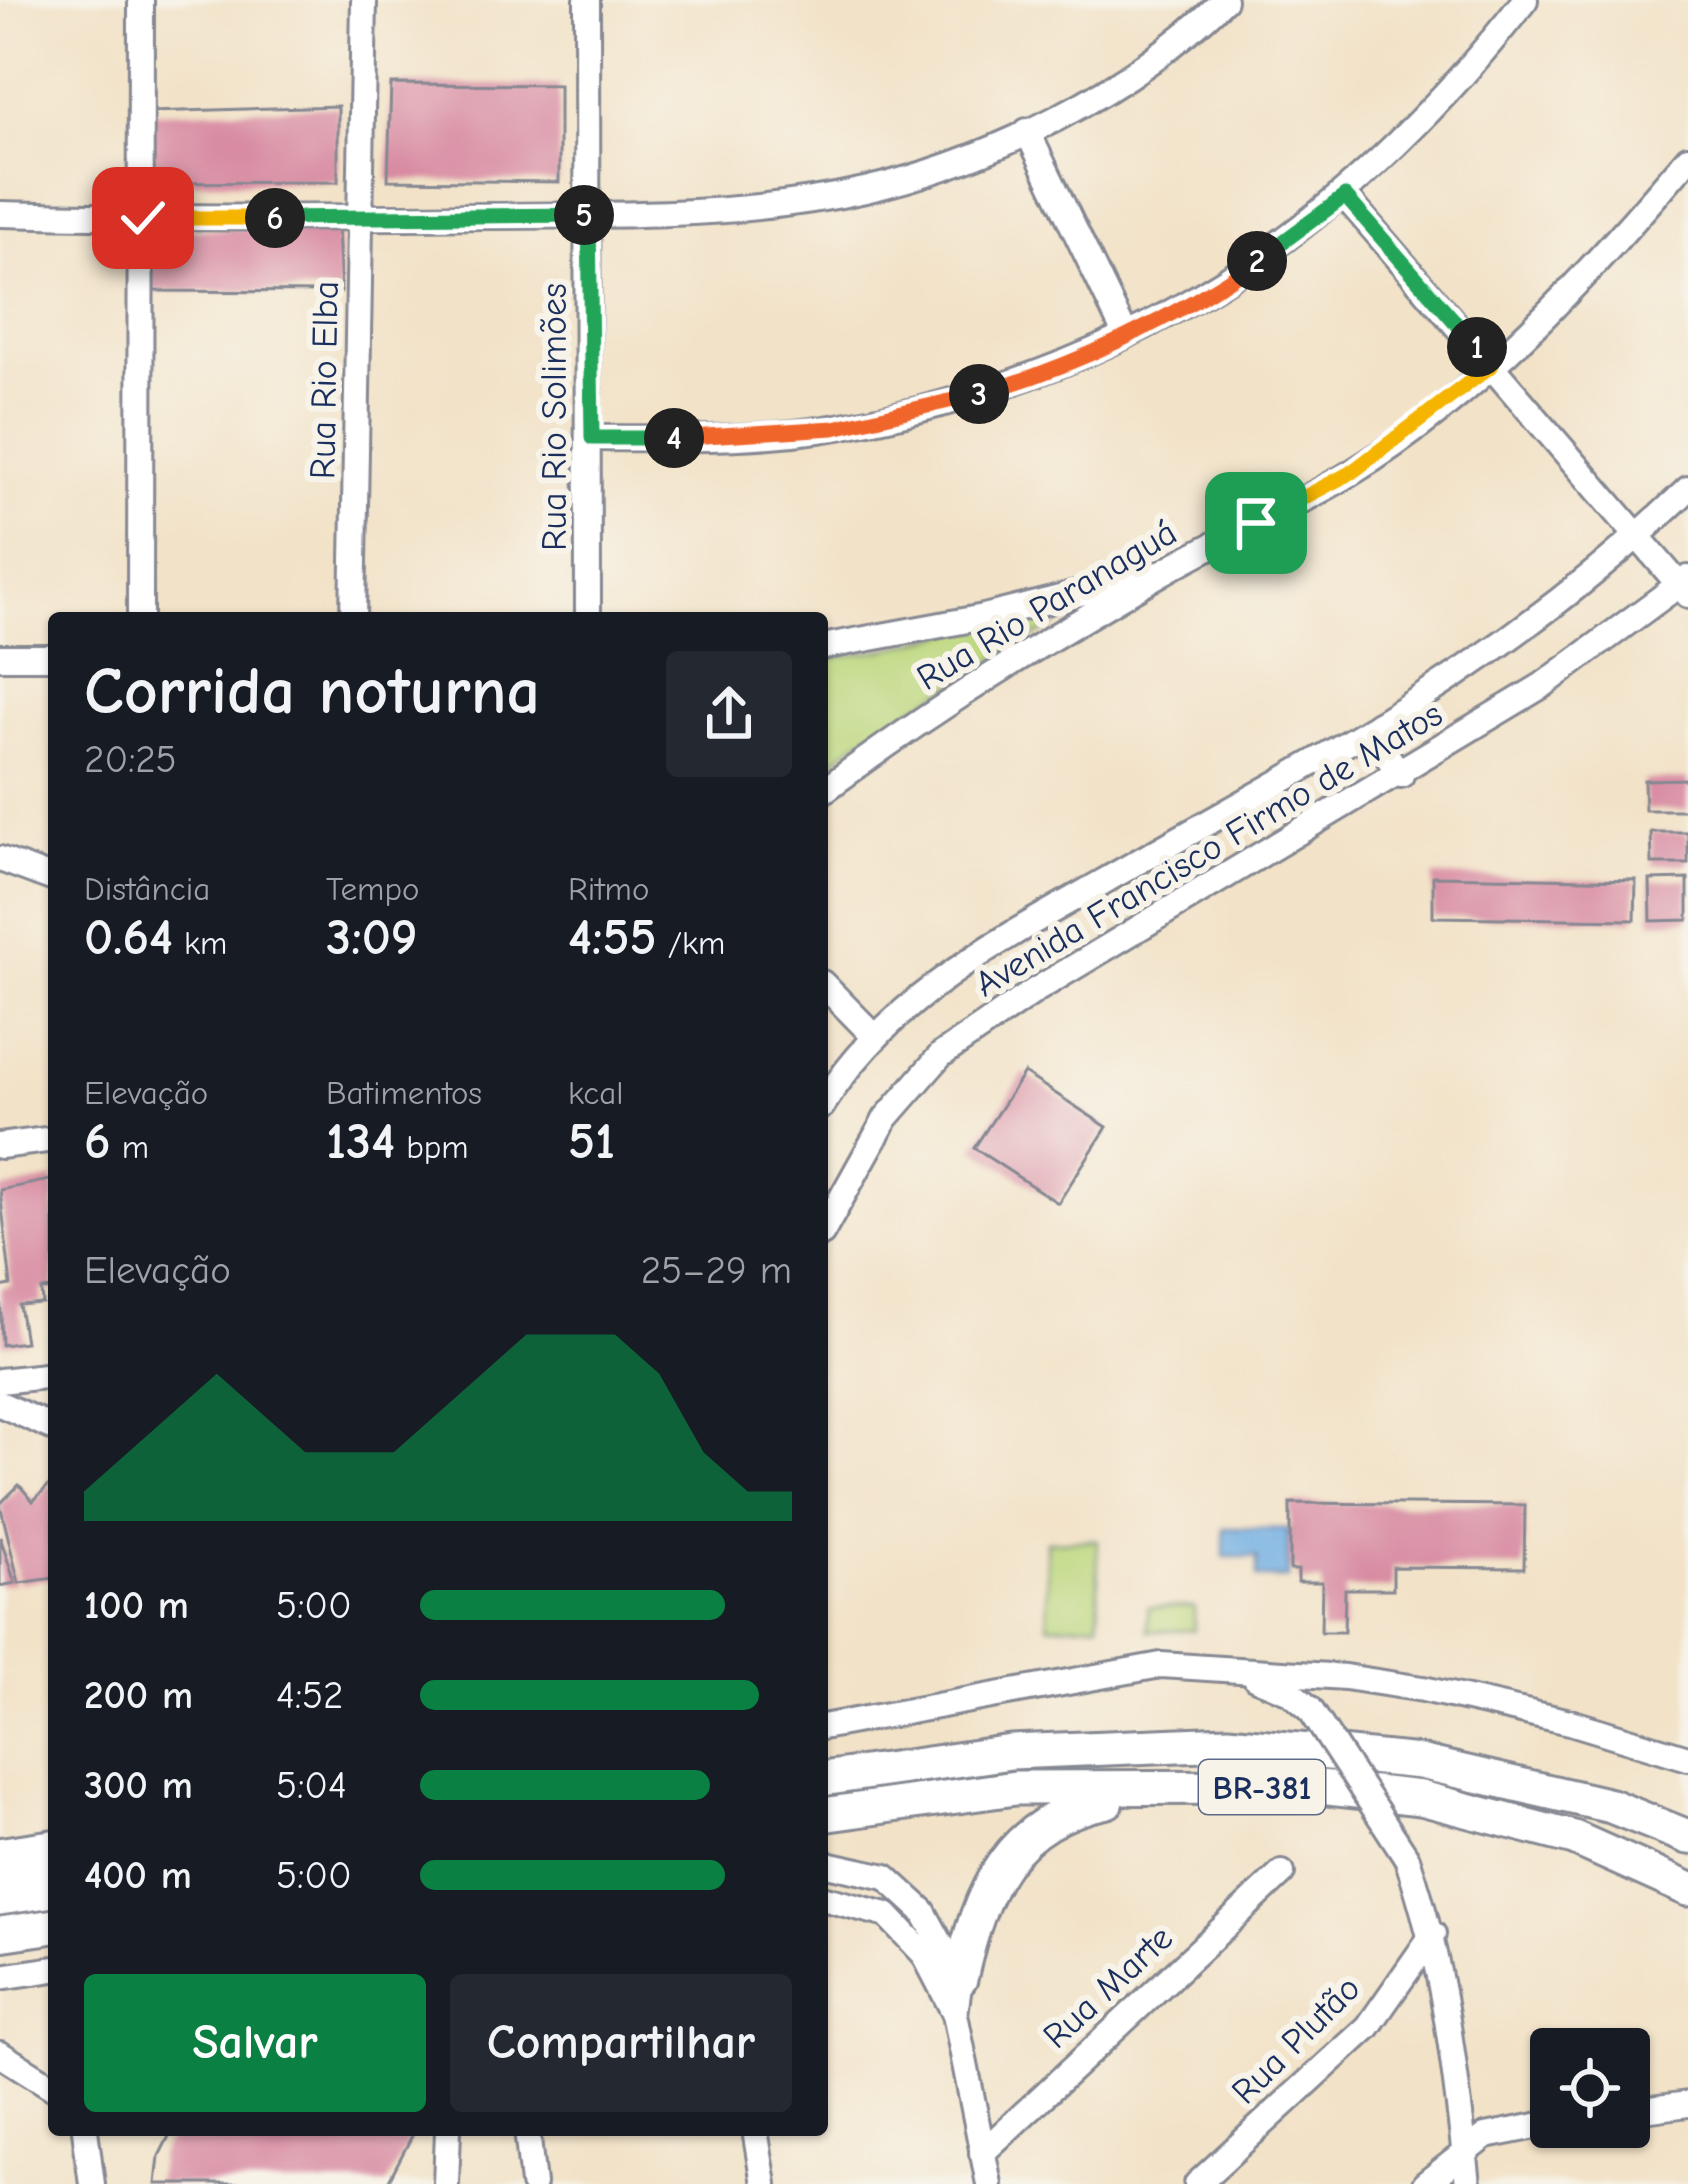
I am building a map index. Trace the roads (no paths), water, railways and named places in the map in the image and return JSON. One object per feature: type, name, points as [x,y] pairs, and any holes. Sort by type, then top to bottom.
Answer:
[{"type":"highway","name":"BR-381","points":[[828,1778],[1011,1752],[1228,1742],[1420,1762],[1611,1806],[1688,1837]]},
{"type":"highway","name":"BR-381","points":[[828,1814],[1016,1788],[1319,1787],[1421,1798],[1574,1838],[1688,1889]]},
{"type":"highway","points":[[960,1978],[971,1928],[1005,1858],[1054,1816],[1113,1800],[1303,1792],[1319,1787]]},
{"type":"highway","points":[[0,1874],[48,1863]]},
{"type":"highway","points":[[0,1898],[48,1891]]},
{"type":"highway","points":[[0,1934],[48,1927]]},
{"type":"street","points":[[140,612],[141,0]]},
{"type":"street","name":"Rua Rio Elba","points":[[353,612],[364,0]]},
{"type":"street","name":"Rua Rio Solimões","points":[[587,0],[592,438],[588,612]]},
{"type":"street","points":[[0,214],[143,218],[589,215],[777,204],[867,190],[1028,131],[1119,80],[1224,0]]},
{"type":"street","points":[[592,438],[725,438],[834,428],[1036,377],[1210,294],[1345,196],[1483,54],[1525,0]]},
{"type":"street","points":[[1028,131],[1125,334]]},
{"type":"street","name":"Rua Rio Paranaguá","points":[[828,787],[888,742],[1160,574],[1352,472],[1492,365],[1598,264],[1688,158]]},
{"type":"street","points":[[1345,196],[1686,586]]},
{"type":"street","name":"Avenida Francisco Firmo de Matos","points":[[828,1098],[874,1036],[970,958],[1378,724],[1505,641],[1640,536],[1688,490]]},
{"type":"street","points":[[828,646],[984,617],[1160,574]]},
{"type":"street","name":"Avenida Francisco Firmo de Matos","points":[[828,1222],[886,1118],[941,1055],[1036,990],[1401,776],[1686,586]]},
{"type":"street","points":[[0,657],[48,657]]},
{"type":"street","points":[[1378,724],[1388,757],[1401,776]]},
{"type":"street","points":[[0,859],[48,877]]},
{"type":"street","points":[[828,989],[874,1036]]},
{"type":"street","points":[[0,1146],[48,1139]]},
{"type":"street","points":[[0,1381],[48,1382]]},
{"type":"street","points":[[0,1404],[48,1425]]},
{"type":"street","points":[[828,1726],[1161,1665],[1234,1668],[1423,1689],[1570,1722],[1688,1758]]},
{"type":"street","points":[[1234,1668],[1290,1692],[1310,1709],[1407,1858],[1433,1934],[1450,2014],[1468,2184]]},
{"type":"street","points":[[0,1850],[48,1842]]},
{"type":"street","points":[[828,1864],[886,1876],[923,1911],[960,1978],[956,2014],[989,2184]]},
{"type":"street","name":"Rua Marte","points":[[982,2153],[1282,1873]]},
{"type":"street","points":[[828,1900],[887,1915],[924,1954],[956,2014]]},
{"type":"street","name":"Rua Plutão","points":[[1196,2184],[1368,2027],[1433,1934]]},
{"type":"street","points":[[0,1977],[48,1970]]},
{"type":"street","points":[[0,2054],[48,2084]]},
{"type":"street","points":[[1650,2109],[1688,2104]]},
{"type":"street","points":[[1425,2184],[1464,2151],[1508,2129],[1530,2126]]},
{"type":"street","points":[[86,2136],[92,2184]]},
{"type":"street","points":[[446,2184],[448,2136]]},
{"type":"street","points":[[528,2136],[532,2183]]},
{"type":"street","points":[[756,2136],[764,2184]]},
{"type":"water","points":[[1224,1528],[1288,1529],[1288,1579],[1257,1578],[1257,1557],[1224,1557]]}]
